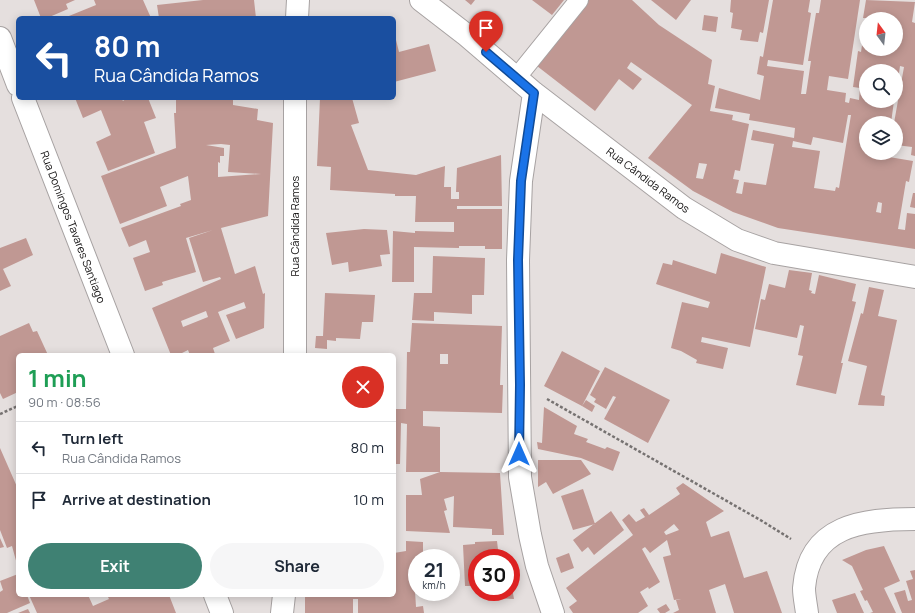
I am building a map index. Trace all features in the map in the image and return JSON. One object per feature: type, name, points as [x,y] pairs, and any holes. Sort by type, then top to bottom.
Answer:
[{"type":"street","points":[[297,16],[298,0]]},
{"type":"street","name":"Rua Cândida Ramos","points":[[421,0],[517,77],[534,93],[684,208],[737,240],[781,254],[915,277]]},
{"type":"street","points":[[0,38],[16,80]]},
{"type":"street","points":[[534,93],[521,181],[518,260],[520,385],[518,442],[524,508],[537,566],[553,613]]},
{"type":"street","name":"Rua Domingos Tavares Santiago","points":[[24,100],[122,353]]},
{"type":"street","name":"Rua Cândida Ramos","points":[[295,100],[295,353]]},
{"type":"street","points":[[808,613],[804,590],[807,570],[813,553],[830,536],[856,524],[881,519],[915,519]]},
{"type":"street","points":[[216,597],[222,613]]},
{"type":"street","points":[[282,613],[284,597]]},
{"type":"lane","points":[[517,77],[579,0]]},
{"type":"path","points":[[520,385],[762,521],[813,553]]},
{"type":"path","points":[[0,414],[16,407]]},
{"type":"building","points":[[34,0],[75,0],[66,4],[68,9],[52,16],[40,16]]},
{"type":"building","points":[[94,0],[143,0],[150,16],[69,16],[96,5]]},
{"type":"building","points":[[203,0],[254,0],[256,16],[159,16],[157,5]]},
{"type":"building","points":[[465,0],[475,0],[471,5]]},
{"type":"building","points":[[532,0],[564,0],[552,15]]},
{"type":"building","points":[[588,0],[632,0],[659,25],[712,60],[708,84],[715,86],[710,111],[733,115],[732,120],[749,124],[740,171],[735,170],[733,179],[739,180],[736,193],[742,194],[744,182],[766,185],[774,144],[751,140],[753,130],[794,138],[795,128],[749,120],[750,114],[715,108],[719,88],[760,100],[764,76],[757,74],[760,56],[763,57],[773,0],[810,0],[808,12],[811,13],[803,65],[768,60],[767,66],[804,71],[801,94],[806,94],[811,61],[808,61],[816,13],[819,13],[821,0],[860,0],[848,79],[829,76],[827,90],[846,93],[845,102],[849,103],[850,98],[859,100],[859,108],[893,108],[892,116],[859,116],[859,160],[903,159],[913,161],[909,182],[906,181],[898,229],[905,230],[907,213],[915,214],[915,249],[778,228],[733,212],[693,191],[648,158],[692,105],[631,62],[627,68],[642,79],[633,90],[619,79],[595,111],[537,66]],"holes":[[[848,115],[851,115],[839,188],[836,187],[835,191],[814,188],[820,151],[792,147],[793,141],[811,145],[813,137],[843,143]],[[699,163],[707,164],[703,179],[696,178]],[[878,202],[882,203],[881,213],[876,212]]]},
{"type":"building","points":[[651,0],[691,0],[676,20]]},
{"type":"building","points":[[731,0],[769,0],[763,33],[760,32],[758,42],[740,40],[742,30],[731,28],[733,13],[730,12]]},
{"type":"building","points":[[866,0],[915,2],[912,22],[915,23],[915,156],[911,155],[912,147],[903,146],[903,116],[895,116],[897,108],[903,108],[903,64],[859,64],[859,88],[853,87],[858,51],[859,56],[903,56],[903,12],[864,12]]},
{"type":"building","points":[[704,15],[718,17],[716,32],[702,30]]},
{"type":"building","points":[[396,40],[399,52],[429,44],[436,71],[396,81]]},
{"type":"building","points":[[76,100],[149,100],[156,118],[144,122],[155,153],[108,171],[96,142],[111,135],[101,110],[83,118]]},
{"type":"building","points":[[176,100],[233,100],[233,105],[258,109],[257,120],[273,123],[268,216],[221,228],[235,274],[255,266],[263,294],[265,293],[264,328],[236,339],[226,315],[246,308],[244,302],[218,312],[230,341],[213,348],[215,353],[189,353],[188,350],[182,353],[170,353],[152,308],[221,279],[220,277],[203,282],[189,238],[213,230],[186,238],[196,272],[162,282],[163,285],[145,291],[133,258],[150,252],[146,240],[129,247],[121,228],[181,206],[180,204],[191,200],[188,176],[160,187],[167,206],[120,224],[101,176],[176,148],[174,113],[176,113]],"holes":[[[206,145],[230,145],[228,172],[261,174],[218,177],[218,162],[220,163],[220,156],[224,156],[224,148]],[[206,311],[208,317],[183,327],[181,321]]]},
{"type":"building","points":[[320,100],[353,100],[359,123],[351,125],[368,170],[416,175],[445,166],[444,187],[451,187],[451,199],[459,199],[459,192],[456,192],[457,168],[501,155],[502,206],[457,206],[457,209],[502,209],[502,249],[485,249],[485,246],[459,246],[459,248],[414,247],[414,282],[392,282],[393,231],[415,233],[415,231],[454,232],[454,222],[415,222],[416,196],[395,196],[395,194],[330,190],[331,167],[317,166]]},
{"type":"building","points":[[913,193],[915,193],[915,208],[910,207]]},
{"type":"building","points":[[364,229],[387,230],[390,254],[380,255],[382,266],[349,272],[348,262],[332,265],[326,233]]},
{"type":"building","points":[[26,238],[33,255],[3,269],[11,286],[0,291],[0,248]]},
{"type":"building","points":[[721,253],[766,267],[750,347],[702,337],[701,342],[728,348],[723,369],[696,363],[697,360],[681,351],[671,348],[682,302],[708,308],[710,302],[656,284],[663,263],[672,265],[673,260],[716,274]]},
{"type":"building","points":[[433,256],[485,258],[484,295],[472,295],[472,314],[434,312],[434,321],[412,320],[414,293],[432,293]]},
{"type":"building","points":[[789,270],[812,273],[809,290],[812,291],[811,293],[815,294],[819,275],[856,284],[852,301],[856,302],[841,363],[843,363],[836,394],[796,385],[803,356],[798,355],[804,326],[800,325],[797,338],[755,329],[761,299],[765,300],[769,284],[785,288]]},
{"type":"building","points":[[869,287],[884,290],[878,316],[897,320],[881,395],[885,396],[884,406],[858,405],[867,366],[848,361],[861,313],[863,314]]},
{"type":"building","points":[[325,293],[375,295],[373,322],[362,322],[360,339],[336,338],[336,341],[327,340],[327,349],[315,348],[316,336],[323,336]]},
{"type":"building","points":[[29,323],[33,332],[37,331],[47,353],[16,353],[16,393],[3,399],[0,393],[0,336]]},
{"type":"building","points":[[412,323],[502,326],[500,385],[503,385],[502,413],[423,411],[423,426],[440,427],[440,472],[406,472],[407,424],[401,423],[400,464],[396,464],[396,409],[406,409],[407,352],[410,352]],"holes":[[[440,354],[448,354],[448,364],[440,364]]]},
{"type":"building","points":[[562,351],[600,371],[582,406],[544,386]]},
{"type":"building","points":[[605,367],[670,400],[648,443],[604,419],[616,397],[613,396],[606,409],[594,402],[596,399],[590,395]]},
{"type":"building","points":[[586,400],[595,406],[592,412],[582,406]]},
{"type":"building","points":[[544,407],[577,426],[574,434],[588,439],[586,442],[605,449],[607,447],[620,452],[613,471],[581,458],[538,449],[537,442],[542,443]]},
{"type":"building","points":[[0,448],[16,484],[16,561],[12,546],[7,548],[0,530]]},
{"type":"building","points":[[538,460],[581,460],[591,474],[553,494],[546,482],[538,487]]},
{"type":"building","points":[[440,472],[500,473],[504,535],[492,535],[492,529],[453,527],[454,496],[444,499],[447,510],[444,511],[450,533],[406,531],[406,495],[422,495],[420,479]]},
{"type":"building","points":[[683,483],[724,511],[706,522],[711,537],[729,531],[744,578],[767,571],[782,613],[734,613],[725,584],[709,590],[716,613],[673,613],[679,610],[676,600],[681,599],[674,600],[663,557],[671,555],[667,540],[650,553],[645,547],[642,549],[660,582],[649,589],[648,587],[640,592],[648,606],[638,613],[573,613],[569,607],[577,601],[566,588],[633,535],[622,520],[629,514],[636,522],[645,517],[640,510],[644,508],[649,515],[680,494],[676,488]],"holes":[[[674,524],[679,530],[666,535],[664,532]]]},
{"type":"building","points":[[583,489],[595,524],[573,530],[561,496]]},
{"type":"building","points":[[611,511],[624,530],[594,555],[588,547],[582,552],[573,540]]},
{"type":"building","points":[[0,538],[4,547],[0,548]]},
{"type":"building","points":[[406,541],[423,542],[423,549],[408,549],[408,601],[416,601],[416,607],[423,606],[424,613],[358,613],[358,599],[353,599],[353,613],[305,613],[305,597],[396,597],[396,553],[406,551]]},
{"type":"building","points":[[497,541],[498,549],[468,549],[468,586],[465,586],[463,545],[475,544],[475,542]]},
{"type":"building","points":[[884,546],[900,581],[884,588],[896,613],[870,613],[873,612],[867,600],[865,601],[860,591],[863,590],[852,566],[842,560],[866,550]]},
{"type":"building","points":[[569,553],[574,568],[561,573],[556,558]]},
{"type":"building","points":[[915,570],[915,613],[902,613],[894,593],[905,590],[908,601],[912,600],[906,581],[913,579],[910,571]]},
{"type":"building","points":[[16,575],[16,597],[28,597],[30,603],[7,613],[0,613],[0,592],[3,590],[0,581]]},
{"type":"building","points":[[855,593],[864,613],[837,613],[832,600]]},
{"type":"building","points":[[30,597],[89,597],[93,606],[109,599],[108,597],[170,597],[176,613],[37,613]]},
{"type":"building","points":[[666,604],[670,610],[665,613],[660,613],[657,609]]},
{"type":"building","points":[[28,609],[30,613],[18,613]]},
{"type":"route","points":[[486,52],[534,93],[521,181],[518,260],[520,385],[519,454]]}]
